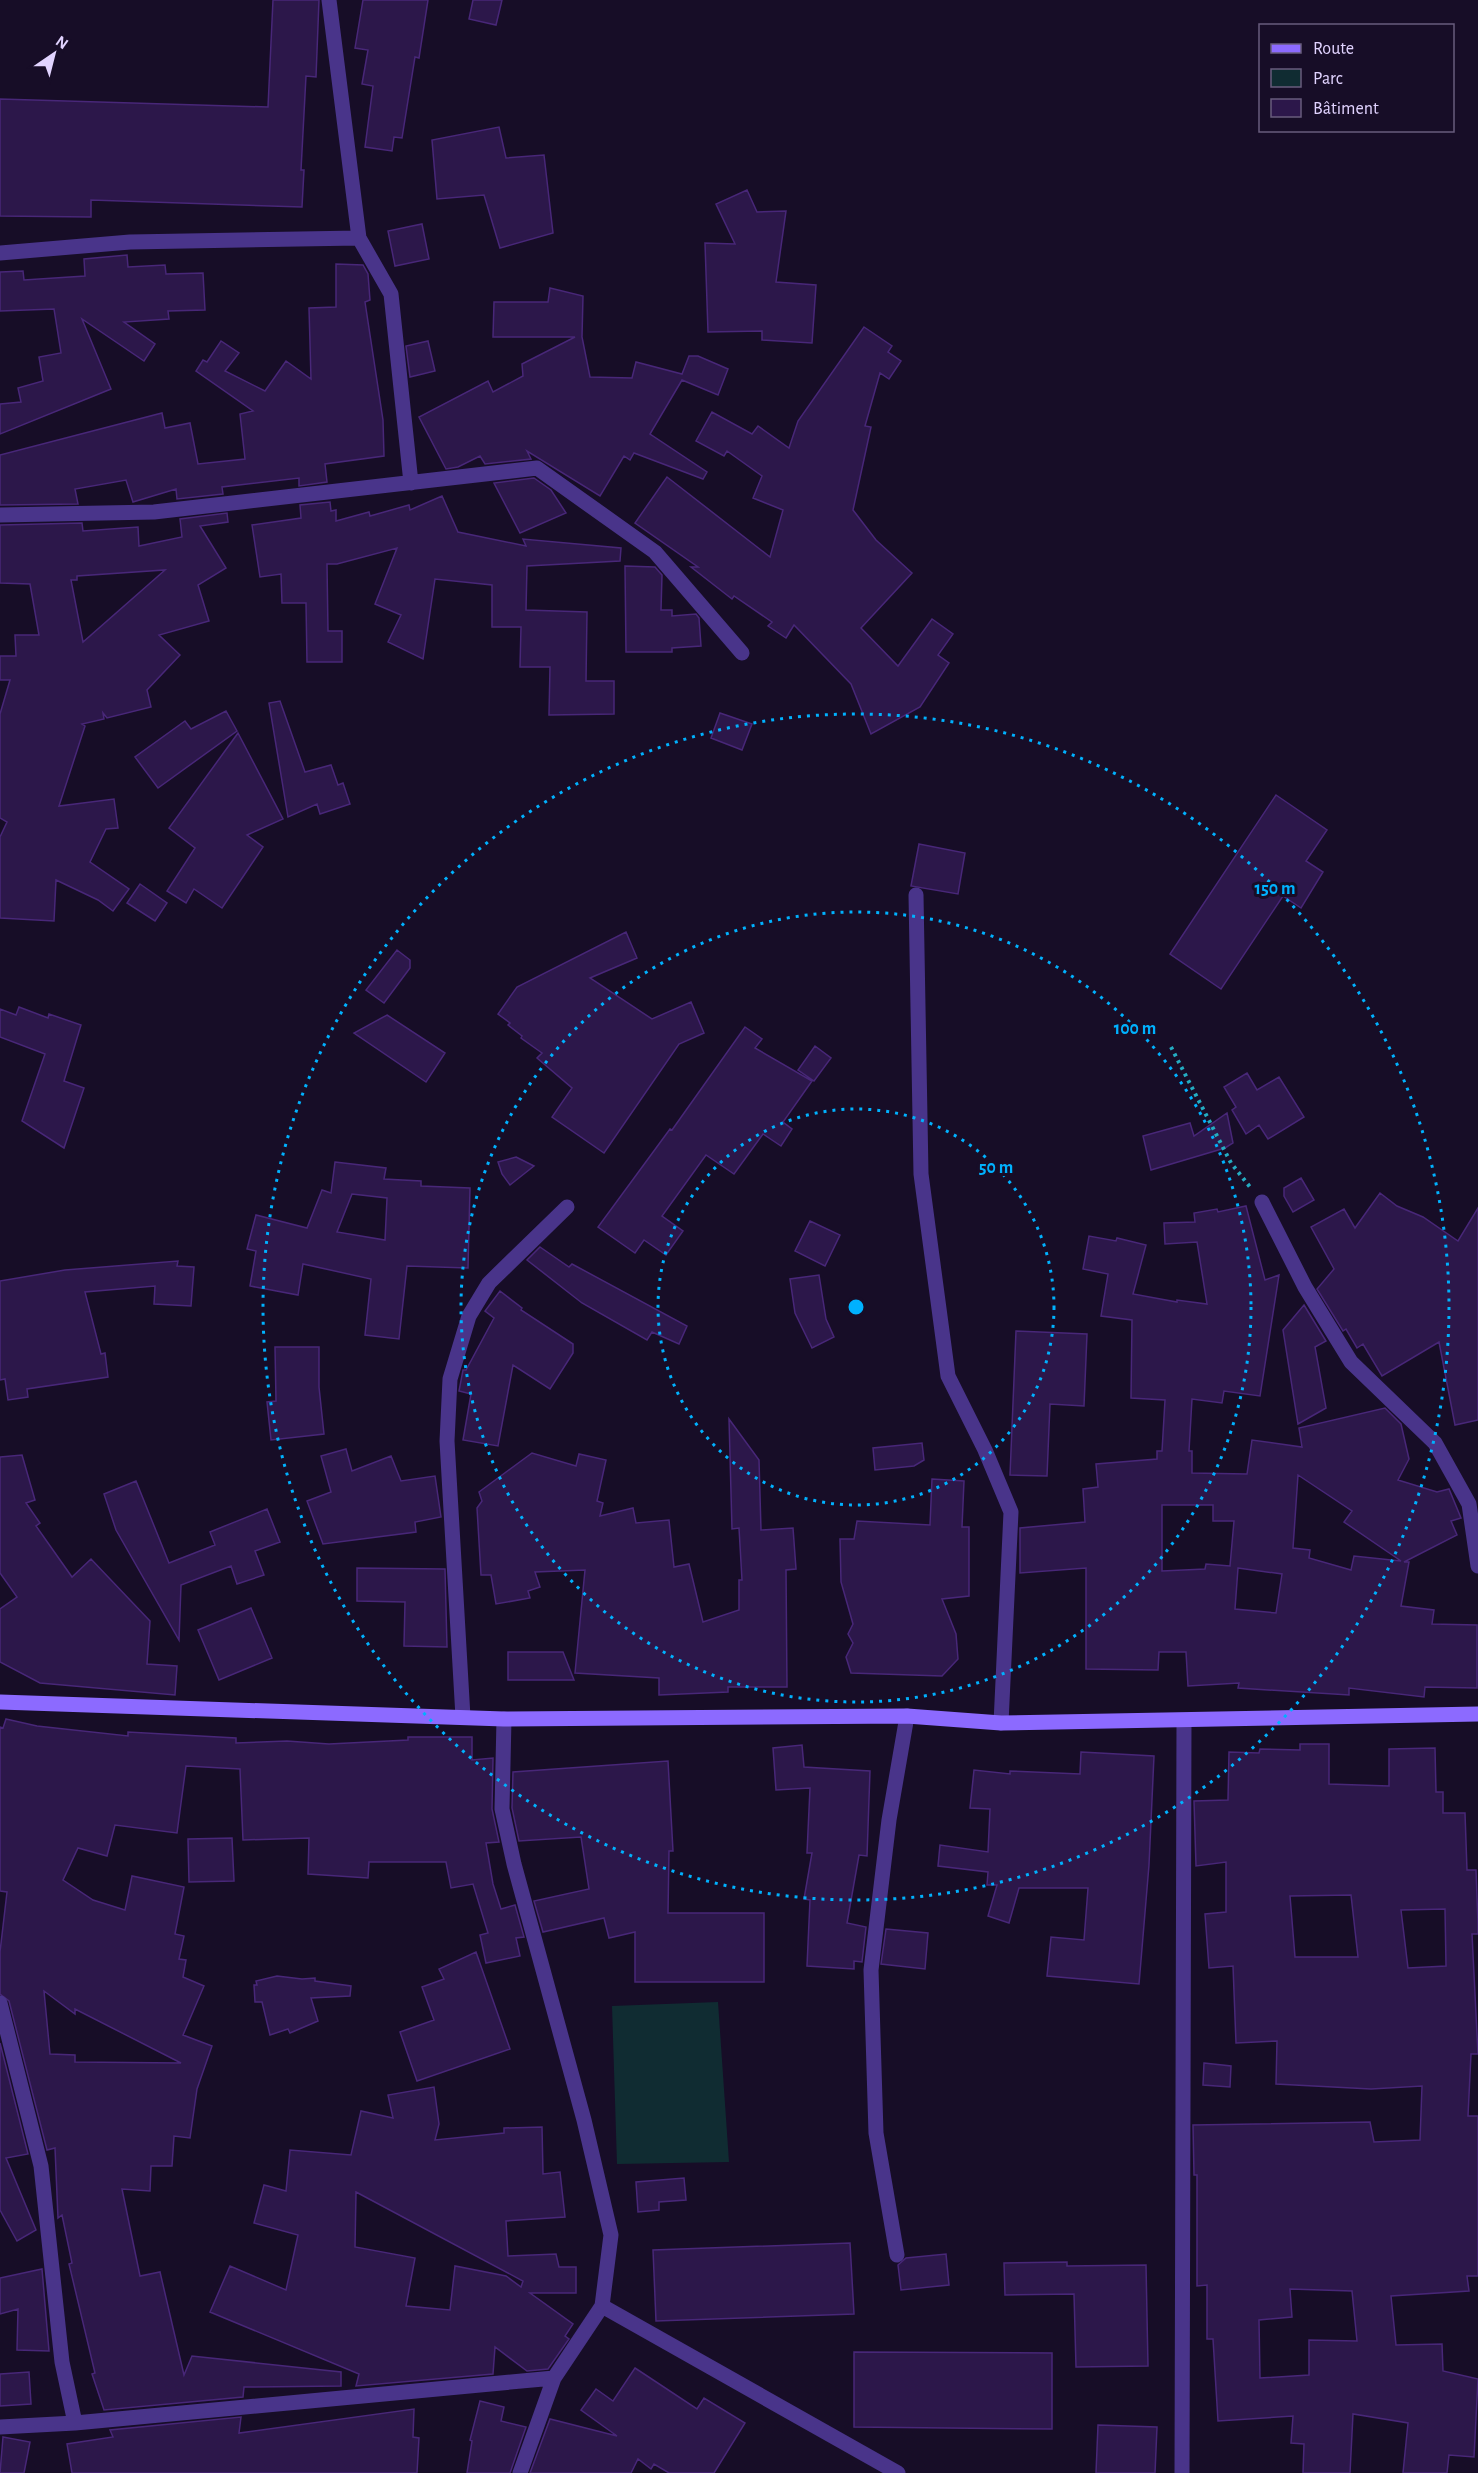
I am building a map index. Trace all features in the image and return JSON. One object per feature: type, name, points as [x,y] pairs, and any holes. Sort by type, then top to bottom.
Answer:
[{"type":"main road","points":[[0,1702],[504,1719],[908,1716],[1001,1723],[1478,1714]]},
{"type":"street","points":[[329,0],[358,238],[391,294],[411,483]]},
{"type":"street","points":[[0,253],[130,242],[358,238]]},
{"type":"street","points":[[0,515],[154,512],[537,468],[655,552],[742,653]]},
{"type":"street","points":[[916,894],[921,1174],[948,1376],[985,1450],[1011,1512],[1001,1723]]},
{"type":"street","points":[[1262,1202],[1305,1287],[1351,1362],[1435,1443],[1469,1504],[1478,1566]]},
{"type":"street","points":[[463,1717],[447,1441],[450,1379],[468,1316],[489,1283],[567,1207]]},
{"type":"street","points":[[897,2255],[876,2133],[871,1970],[889,1820],[908,1716]]},
{"type":"street","points":[[504,1719],[502,1809],[514,1864],[584,2120],[611,2235],[602,2306],[554,2378],[520,2473]]},
{"type":"street","points":[[1182,2473],[1184,1721]]},
{"type":"street","points":[[0,2003],[41,2166],[62,2362],[75,2422]]},
{"type":"street","points":[[602,2306],[898,2473]]},
{"type":"street","points":[[0,2427],[554,2378]]},
{"type":"path","points":[[1171,1047],[1231,1163],[1262,1202]]},
{"type":"green space","points":[[718,2002],[729,2162],[617,2164],[612,2006]]},
{"type":"building","points":[[273,0],[319,0],[316,77],[306,76],[301,170],[304,170],[302,207],[91,200],[91,217],[0,216],[0,99],[268,107]]},
{"type":"building","points":[[363,0],[428,0],[419,58],[415,57],[402,138],[394,137],[392,151],[365,147],[373,86],[362,84],[368,50],[355,48]]},
{"type":"building","points":[[473,0],[502,0],[496,25],[469,19]]},
{"type":"building","points":[[499,127],[506,158],[544,155],[553,233],[500,248],[484,195],[437,199],[432,140]]},
{"type":"building","points":[[747,190],[757,212],[786,211],[776,282],[816,285],[812,343],[762,340],[762,331],[708,332],[705,243],[735,244],[716,204]]},
{"type":"building","points":[[422,224],[429,259],[395,266],[388,231]]},
{"type":"building","points":[[127,255],[128,267],[165,265],[166,274],[203,273],[205,310],[168,311],[169,319],[124,322],[155,344],[144,361],[82,319],[111,389],[0,434],[0,404],[21,402],[18,388],[43,381],[39,357],[61,353],[54,309],[0,311],[0,272],[23,271],[24,280],[85,276],[84,259]]},
{"type":"building","points":[[336,264],[363,265],[368,274],[370,300],[365,302],[383,420],[384,456],[325,464],[327,482],[299,486],[299,478],[222,487],[223,494],[177,499],[176,489],[133,502],[126,480],[75,489],[78,504],[0,505],[0,455],[162,413],[165,428],[190,423],[198,464],[245,459],[240,414],[253,411],[196,371],[203,360],[207,362],[221,341],[239,353],[225,371],[265,391],[286,361],[311,379],[309,308],[336,307]]},
{"type":"building","points":[[550,288],[583,296],[582,337],[590,377],[632,378],[636,362],[682,374],[689,356],[698,356],[728,369],[718,395],[682,380],[650,434],[707,472],[703,479],[634,453],[630,460],[624,456],[600,496],[527,451],[531,459],[485,464],[480,456],[458,467],[446,469],[419,417],[488,381],[493,392],[523,376],[522,364],[575,337],[493,337],[494,302],[548,302]]},
{"type":"building","points":[[864,327],[892,346],[888,352],[901,361],[889,379],[880,373],[865,426],[871,427],[853,510],[876,540],[912,573],[861,628],[898,666],[932,619],[953,634],[938,655],[949,663],[920,707],[871,734],[851,684],[794,625],[786,638],[768,626],[772,622],[734,596],[732,599],[691,567],[698,567],[635,523],[667,477],[770,557],[783,510],[753,498],[762,476],[727,451],[724,456],[696,441],[712,412],[752,434],[758,426],[789,448],[798,421]]},
{"type":"building","points":[[428,341],[435,371],[410,377],[406,346]]},
{"type":"building","points":[[534,478],[551,490],[566,513],[520,533],[494,483]]},
{"type":"building","points":[[442,496],[458,532],[526,546],[523,539],[621,548],[620,561],[527,566],[526,610],[587,612],[586,681],[614,681],[614,714],[549,715],[550,667],[520,667],[521,627],[492,627],[492,585],[435,579],[423,659],[388,642],[401,615],[375,604],[397,548],[337,564],[327,564],[328,631],[342,631],[342,662],[307,662],[306,603],[282,603],[281,574],[260,577],[252,525],[301,518],[300,505],[330,502],[331,511],[336,510],[336,521],[369,512],[370,516],[409,505],[410,510]]},
{"type":"building","points":[[227,513],[228,522],[200,526],[226,568],[198,585],[209,621],[159,635],[180,655],[147,690],[151,707],[107,718],[103,713],[104,719],[82,724],[85,726],[59,806],[114,799],[118,828],[106,829],[90,862],[129,889],[113,911],[98,900],[56,880],[54,921],[0,918],[0,837],[7,822],[0,818],[0,714],[10,680],[0,680],[0,656],[16,656],[15,635],[39,635],[30,584],[0,583],[0,525],[82,523],[83,531],[138,527],[139,546],[182,537],[180,519]],"holes":[[[165,570],[83,642],[71,580],[77,580],[77,576]]]},
{"type":"building","points":[[625,566],[655,567],[662,575],[661,610],[672,610],[672,616],[696,614],[699,618],[701,646],[672,648],[672,652],[626,652]]},
{"type":"building","points":[[280,701],[305,772],[331,765],[338,785],[343,783],[350,804],[320,814],[317,804],[288,817],[269,703]]},
{"type":"building","points":[[226,711],[237,731],[158,788],[135,757],[185,721],[191,729]]},
{"type":"building","points":[[720,713],[752,724],[742,750],[711,738]]},
{"type":"building","points":[[238,733],[283,819],[247,835],[263,847],[222,908],[194,889],[186,903],[167,891],[195,848],[169,828]]},
{"type":"building","points":[[1276,795],[1327,830],[1306,861],[1323,872],[1301,908],[1283,896],[1221,989],[1170,954]]},
{"type":"building","points":[[919,844],[965,853],[958,894],[911,886]]},
{"type":"building","points":[[140,884],[167,903],[155,921],[127,903]]},
{"type":"building","points":[[626,932],[637,958],[590,978],[652,1019],[691,1002],[704,1033],[679,1044],[604,1153],[552,1117],[572,1088],[537,1058],[542,1053],[521,1038],[522,1036],[508,1025],[510,1023],[498,1014],[517,987]]},
{"type":"building","points":[[397,950],[410,960],[410,968],[384,1003],[366,990]]},
{"type":"building","points":[[19,1007],[48,1018],[49,1014],[81,1025],[64,1081],[84,1088],[64,1148],[22,1121],[45,1054],[0,1037],[0,1009],[16,1015]]},
{"type":"building","points":[[387,1015],[445,1053],[426,1082],[354,1033]]},
{"type":"building","points":[[745,1027],[762,1039],[755,1048],[812,1081],[783,1122],[792,1129],[781,1146],[763,1134],[734,1174],[706,1155],[662,1216],[683,1231],[666,1255],[644,1240],[635,1253],[598,1227],[670,1129],[672,1130]]},
{"type":"building","points":[[815,1046],[831,1058],[814,1081],[798,1070]]},
{"type":"building","points":[[1247,1073],[1257,1090],[1279,1077],[1304,1117],[1268,1139],[1259,1125],[1246,1134],[1232,1110],[1236,1107],[1224,1087]]},
{"type":"building","points":[[1227,1113],[1233,1143],[1225,1148],[1151,1170],[1143,1136],[1190,1123],[1194,1136]]},
{"type":"building","points":[[516,1157],[534,1166],[510,1185],[502,1174],[498,1162]]},
{"type":"building","points":[[335,1162],[386,1168],[384,1179],[421,1181],[421,1186],[470,1188],[468,1268],[407,1266],[399,1339],[365,1335],[371,1279],[303,1264],[298,1295],[250,1286],[256,1251],[247,1249],[256,1215],[307,1228],[322,1190],[331,1193]],"holes":[[[352,1194],[387,1198],[385,1240],[337,1232]]]},
{"type":"building","points":[[1301,1178],[1314,1200],[1293,1212],[1284,1196],[1284,1188]]},
{"type":"building","points":[[1380,1193],[1397,1206],[1423,1217],[1458,1241],[1478,1208],[1478,1420],[1455,1425],[1439,1342],[1382,1376],[1363,1344],[1357,1348],[1346,1329],[1343,1331],[1317,1289],[1334,1269],[1311,1227],[1344,1209],[1355,1228]]},
{"type":"building","points":[[1246,1206],[1265,1280],[1279,1275],[1260,1396],[1224,1391],[1222,1403],[1192,1399],[1189,1451],[1192,1451],[1192,1473],[1247,1474],[1252,1440],[1302,1447],[1299,1428],[1385,1408],[1401,1424],[1409,1459],[1398,1480],[1437,1492],[1449,1489],[1461,1518],[1451,1521],[1457,1535],[1404,1562],[1409,1562],[1401,1606],[1434,1610],[1432,1624],[1477,1625],[1477,1688],[1425,1687],[1424,1697],[1349,1688],[1349,1695],[1238,1688],[1239,1683],[1188,1686],[1186,1652],[1159,1652],[1158,1670],[1086,1669],[1086,1568],[1020,1573],[1020,1528],[1085,1522],[1083,1489],[1098,1487],[1096,1464],[1157,1459],[1157,1451],[1162,1451],[1165,1400],[1131,1398],[1132,1320],[1101,1316],[1108,1274],[1083,1269],[1089,1236],[1116,1241],[1117,1238],[1146,1245],[1133,1294],[1177,1302],[1177,1300],[1207,1304],[1197,1242],[1165,1244],[1164,1223],[1195,1222],[1194,1213],[1217,1209],[1218,1212]],"holes":[[[1298,1475],[1352,1511],[1344,1522],[1401,1561],[1354,1556],[1351,1570],[1309,1558],[1310,1550],[1293,1548]],[[1162,1505],[1213,1505],[1213,1521],[1234,1521],[1230,1566],[1206,1564],[1205,1569],[1162,1571]],[[1238,1568],[1282,1574],[1276,1613],[1235,1609]]]},
{"type":"building","points":[[810,1221],[840,1235],[825,1266],[795,1251]]},
{"type":"building","points":[[540,1247],[569,1267],[572,1264],[687,1326],[679,1344],[652,1332],[647,1340],[582,1303],[527,1260]]},
{"type":"building","points":[[178,1261],[177,1266],[194,1267],[191,1306],[154,1304],[155,1286],[85,1292],[101,1354],[105,1353],[108,1377],[27,1389],[28,1397],[8,1400],[5,1379],[0,1380],[0,1281],[65,1270]]},
{"type":"building","points":[[819,1275],[826,1319],[834,1337],[812,1348],[795,1313],[790,1279]]},
{"type":"building","points":[[500,1291],[522,1308],[521,1310],[573,1344],[573,1353],[550,1389],[513,1365],[498,1446],[463,1440],[471,1394],[459,1391],[463,1370],[466,1370],[494,1318],[485,1311]]},
{"type":"building","points":[[1304,1305],[1326,1341],[1315,1347],[1326,1408],[1298,1424],[1283,1330]]},
{"type":"building","points":[[1016,1331],[1087,1334],[1084,1406],[1050,1404],[1047,1476],[1010,1475]]},
{"type":"building","points":[[275,1347],[319,1347],[319,1387],[324,1434],[271,1440],[267,1402],[276,1401]]},
{"type":"building","points":[[729,1419],[759,1460],[761,1530],[793,1528],[796,1569],[786,1570],[787,1687],[728,1687],[728,1692],[659,1695],[659,1678],[575,1673],[585,1570],[535,1572],[540,1587],[528,1591],[530,1598],[496,1604],[491,1575],[481,1575],[477,1508],[482,1501],[479,1492],[532,1453],[576,1466],[579,1454],[606,1460],[597,1501],[603,1503],[600,1516],[633,1508],[636,1523],[669,1520],[674,1567],[689,1564],[703,1622],[739,1610],[739,1580],[742,1580],[739,1528],[732,1529]]},
{"type":"building","points":[[922,1443],[924,1460],[914,1466],[875,1470],[873,1448]]},
{"type":"building","points":[[346,1449],[352,1471],[391,1456],[401,1481],[435,1476],[441,1517],[415,1522],[416,1532],[323,1544],[307,1501],[331,1492],[321,1456]]},
{"type":"building","points":[[22,1455],[35,1500],[26,1503],[40,1523],[36,1526],[72,1577],[91,1559],[150,1621],[147,1664],[177,1666],[175,1695],[40,1683],[0,1662],[0,1609],[17,1597],[0,1573],[0,1457]]},
{"type":"building","points":[[932,1479],[964,1481],[962,1527],[969,1527],[969,1596],[942,1599],[956,1634],[958,1659],[942,1676],[851,1673],[846,1657],[853,1643],[848,1634],[853,1624],[841,1582],[840,1539],[854,1539],[857,1521],[930,1525]]},
{"type":"building","points":[[136,1481],[169,1563],[215,1545],[210,1532],[267,1509],[280,1542],[255,1551],[264,1575],[237,1584],[231,1566],[181,1585],[179,1640],[116,1530],[104,1494]]},
{"type":"building","points":[[357,1568],[445,1569],[447,1647],[404,1646],[405,1602],[357,1601]]},
{"type":"building","points":[[251,1608],[272,1658],[219,1680],[198,1630]]},
{"type":"building","points":[[508,1652],[563,1652],[574,1680],[508,1680]]},
{"type":"building","points":[[6,1719],[37,1726],[128,1736],[128,1732],[236,1738],[236,1743],[287,1741],[329,1744],[408,1740],[408,1737],[472,1737],[472,1760],[493,1758],[492,1809],[499,1842],[486,1843],[493,1884],[501,1909],[515,1905],[524,1937],[516,1938],[520,1956],[486,1963],[480,1935],[488,1933],[473,1884],[451,1888],[446,1862],[369,1862],[368,1878],[308,1874],[309,1838],[243,1840],[240,1769],[186,1766],[177,1833],[115,1825],[107,1856],[78,1848],[63,1880],[93,1900],[125,1910],[132,1876],[184,1887],[175,1934],[184,1936],[179,1959],[186,1960],[183,1977],[204,1986],[183,2035],[212,2046],[197,2089],[190,2138],[174,2136],[172,2166],[151,2166],[150,2191],[122,2189],[140,2276],[160,2272],[184,2375],[192,2356],[341,2372],[341,2386],[244,2387],[243,2397],[104,2410],[92,2374],[95,2373],[69,2264],[72,2263],[62,2215],[58,2218],[55,2148],[47,2150],[9,2001],[0,1994],[0,1952],[7,1892],[0,1891],[0,1727],[3,1728]],"holes":[[[44,1991],[75,2014],[75,2009],[181,2063],[75,2062],[75,2055],[50,2054]]]},
{"type":"building","points":[[1300,1744],[1329,1744],[1329,1784],[1389,1786],[1389,1749],[1435,1748],[1436,1792],[1443,1792],[1443,1813],[1465,1813],[1467,1870],[1476,1870],[1478,1924],[1478,1934],[1472,1934],[1478,2054],[1471,2054],[1468,2116],[1478,2116],[1478,2276],[1467,2276],[1469,2291],[1391,2296],[1396,2345],[1442,2344],[1443,2371],[1478,2379],[1474,2457],[1449,2455],[1447,2473],[1403,2473],[1408,2423],[1353,2414],[1350,2473],[1303,2473],[1304,2444],[1291,2443],[1293,2416],[1218,2421],[1213,2339],[1207,2339],[1207,2285],[1197,2286],[1197,2175],[1194,2175],[1193,2125],[1370,2122],[1374,2142],[1420,2140],[1422,2086],[1371,2089],[1276,2084],[1277,2041],[1236,2043],[1233,1966],[1209,1968],[1205,1914],[1226,1912],[1226,1862],[1196,1866],[1194,1801],[1228,1800],[1229,1752],[1259,1753],[1260,1749],[1300,1750]],"holes":[[[1351,1895],[1358,1957],[1295,1957],[1290,1896]],[[1445,1909],[1446,1966],[1408,1968],[1401,1910]],[[1290,2289],[1352,2291],[1357,2341],[1309,2340],[1309,2375],[1260,2378],[1259,2320],[1292,2317]]]},
{"type":"building","points":[[802,1745],[804,1767],[870,1771],[867,1856],[859,1855],[847,1923],[866,1927],[862,1962],[854,1961],[854,1969],[807,1966],[810,1900],[804,1899],[812,1853],[807,1853],[810,1788],[776,1790],[773,1748]]},
{"type":"building","points":[[1081,1752],[1154,1756],[1149,1865],[1139,1984],[1047,1976],[1051,1937],[1084,1940],[1088,1888],[1019,1888],[1009,1923],[988,1916],[997,1885],[987,1885],[988,1872],[938,1866],[940,1845],[988,1852],[990,1809],[970,1808],[974,1770],[1010,1774],[1010,1771],[1080,1774]]},
{"type":"building","points":[[668,1761],[673,1851],[669,1851],[668,1913],[764,1913],[764,1982],[635,1982],[635,1932],[609,1938],[604,1918],[543,1932],[534,1901],[589,1889],[581,1837],[519,1841],[512,1808],[513,1772]]},
{"type":"building","points":[[232,1838],[234,1881],[189,1882],[188,1839]]},
{"type":"building","points":[[886,1929],[928,1933],[925,1969],[881,1964]]},
{"type":"building","points":[[476,1952],[510,2049],[417,2081],[400,2032],[434,2020],[422,1987],[444,1979],[439,1969]]},
{"type":"building","points":[[277,1976],[315,1978],[315,1981],[351,1986],[350,1996],[311,1998],[318,2021],[290,2033],[288,2029],[270,2035],[262,2002],[255,2002],[254,1985],[257,1985],[256,1981]]},
{"type":"building","points":[[0,2043],[28,2154],[6,2158],[36,2230],[17,2241],[0,2210]]},
{"type":"building","points":[[1204,2063],[1231,2066],[1230,2087],[1203,2085]]},
{"type":"building","points":[[434,2087],[439,2124],[435,2140],[504,2133],[504,2128],[542,2127],[543,2174],[560,2172],[565,2217],[506,2221],[508,2256],[556,2254],[559,2267],[576,2267],[576,2293],[530,2293],[573,2324],[565,2336],[569,2339],[548,2369],[527,2371],[495,2347],[493,2374],[356,2386],[359,2374],[210,2312],[230,2266],[286,2290],[298,2235],[254,2223],[264,2185],[286,2191],[290,2150],[351,2155],[361,2111],[393,2118],[388,2095]],"holes":[[[356,2192],[523,2281],[521,2287],[506,2276],[455,2266],[450,2310],[406,2306],[415,2258],[355,2247]]]},
{"type":"building","points":[[684,2178],[686,2200],[659,2202],[659,2210],[638,2212],[636,2182]]},
{"type":"building","points":[[850,2243],[854,2314],[656,2321],[653,2250]]},
{"type":"building","points":[[946,2254],[949,2285],[901,2290],[898,2265],[906,2258]]},
{"type":"building","points":[[1067,2262],[1067,2266],[1146,2265],[1148,2366],[1076,2367],[1074,2294],[1005,2295],[1004,2263]]},
{"type":"building","points":[[42,2269],[49,2351],[17,2350],[18,2309],[0,2314],[0,2278]]},
{"type":"building","points":[[854,2352],[1052,2353],[1052,2429],[854,2427]]},
{"type":"building","points":[[635,2368],[697,2409],[704,2398],[745,2423],[714,2473],[669,2473],[654,2464],[651,2469],[638,2459],[631,2473],[530,2473],[550,2419],[617,2436],[581,2410],[596,2389],[613,2401]]},
{"type":"building","points":[[29,2372],[31,2404],[0,2406],[0,2374]]},
{"type":"building","points":[[480,2401],[504,2407],[501,2421],[526,2427],[510,2473],[467,2473],[472,2441],[470,2440]]},
{"type":"building","points":[[414,2409],[413,2437],[419,2438],[417,2473],[72,2473],[67,2444],[113,2437],[110,2430],[241,2417],[239,2433]]},
{"type":"building","points":[[1098,2425],[1157,2427],[1155,2473],[1096,2473]]},
{"type":"building","points":[[3,2437],[30,2442],[24,2473],[0,2473]]}]
